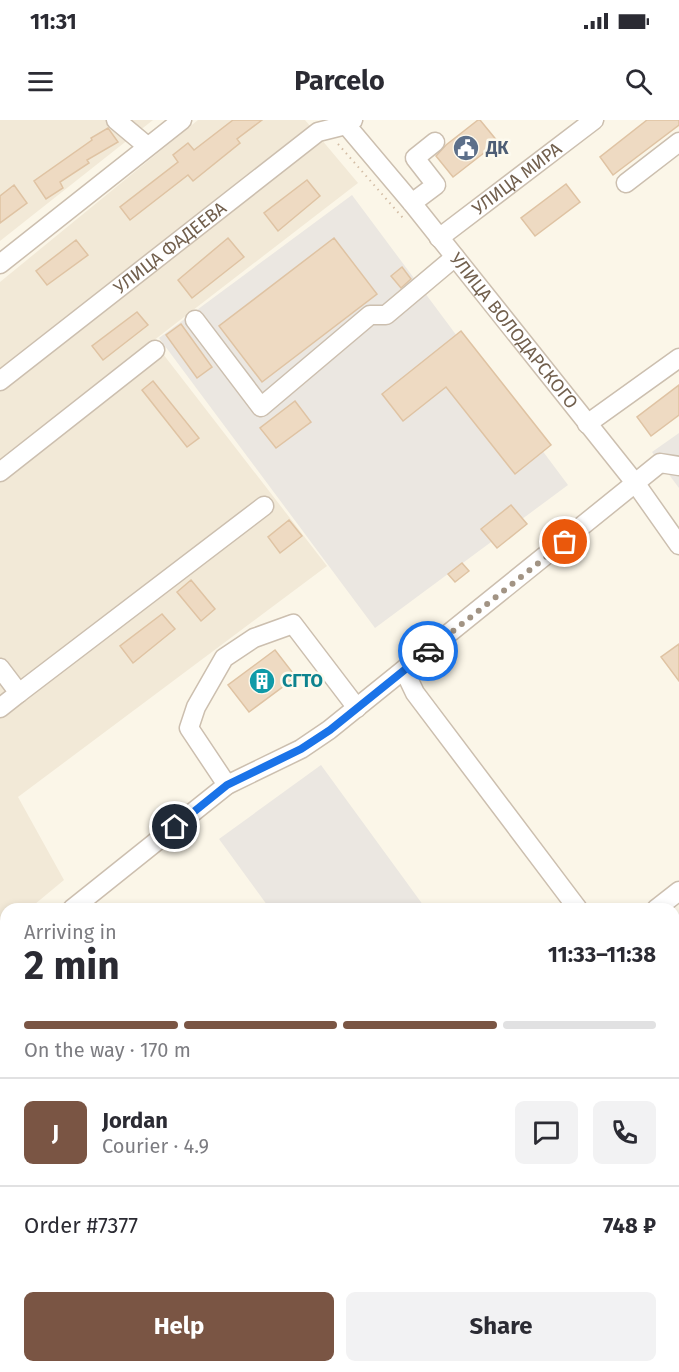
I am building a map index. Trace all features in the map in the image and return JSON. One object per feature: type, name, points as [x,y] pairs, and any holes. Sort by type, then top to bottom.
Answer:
[{"type":"street","points":[[116,120],[147,147]]},
{"type":"street","points":[[0,264],[182,120]]},
{"type":"street","name":"УЛИЦА МИРА","points":[[439,238],[594,120]]},
{"type":"street","name":"УЛИЦА ВОЛОДАРСКОГО","points":[[347,122],[636,484],[679,545]]},
{"type":"street","name":"УЛИЦА ФАДЕЕВА","points":[[0,381],[318,132],[347,122]]},
{"type":"street","points":[[390,177],[435,142]]},
{"type":"street","points":[[627,183],[679,142]]},
{"type":"street","points":[[412,203],[436,184],[415,158]]},
{"type":"street","points":[[195,320],[261,407],[370,315],[387,315],[454,257]]},
{"type":"street","points":[[0,472],[154,350]]},
{"type":"street","points":[[587,424],[679,358]]},
{"type":"street","points":[[80,903],[227,785],[301,749],[357,708],[660,463],[679,466]]},
{"type":"street","points":[[0,708],[264,506]]},
{"type":"street","points":[[227,785],[189,728],[196,706],[224,658],[254,638],[293,624],[357,708]]},
{"type":"street","points":[[0,668],[20,693]]},
{"type":"street","points":[[404,670],[415,693],[573,903]]},
{"type":"street","points":[[664,903],[679,891]]},
{"type":"shaded area","points":[[0,120],[153,120],[0,241]]},
{"type":"shaded area","points":[[198,120],[305,120],[358,183],[153,341],[327,566],[18,797],[64,880],[36,903],[0,903],[0,282]]},
{"type":"shaded area","points":[[352,195],[568,485],[375,628],[159,338]]},
{"type":"shaded area","points":[[679,433],[679,488],[652,452]]},
{"type":"shaded area","points":[[321,765],[422,903],[266,903],[219,839]]},
{"type":"building","points":[[233,120],[262,120],[237,139],[240,143],[193,181],[188,175],[130,220],[120,207],[178,162],[173,155],[188,143],[194,150]]},
{"type":"building","name":"ДК","points":[[478,120],[498,142],[453,177],[436,156],[446,145]]},
{"type":"building","points":[[647,120],[679,120],[679,125],[613,175],[600,157]]},
{"type":"building","points":[[108,128],[118,142],[87,160],[89,163],[60,182],[63,188],[46,199],[34,181]]},
{"type":"building","points":[[307,180],[320,196],[278,231],[264,213]]},
{"type":"building","points":[[566,184],[580,202],[535,236],[521,218]]},
{"type":"building","points":[[14,185],[27,203],[0,223],[0,196]]},
{"type":"building","points":[[228,238],[244,257],[192,298],[178,280]]},
{"type":"building","points":[[334,238],[377,294],[262,382],[219,326]]},
{"type":"building","points":[[76,240],[88,255],[47,285],[36,271]]},
{"type":"building","points":[[402,267],[411,279],[401,288],[391,276]]},
{"type":"building","points":[[137,312],[148,325],[103,360],[92,346]]},
{"type":"building","points":[[181,324],[212,367],[197,378],[166,335]]},
{"type":"building","points":[[461,331],[551,445],[515,474],[446,387],[403,421],[382,394]]},
{"type":"building","points":[[153,381],[199,438],[187,447],[142,390]]},
{"type":"building","points":[[679,385],[679,415],[651,436],[637,417]]},
{"type":"building","points":[[295,401],[311,422],[276,448],[260,428]]},
{"type":"building","points":[[511,505],[527,524],[497,548],[481,529]]},
{"type":"building","points":[[289,520],[302,536],[280,553],[268,537]]},
{"type":"building","points":[[462,563],[469,571],[455,582],[448,574]]},
{"type":"building","points":[[191,580],[215,609],[201,621],[177,592]]},
{"type":"building","points":[[162,614],[175,629],[133,663],[120,646]]},
{"type":"building","points":[[679,644],[679,681],[661,657]]},
{"type":"building","name":"СГТО","points":[[275,650],[296,677],[249,712],[228,685]]},
{"type":"way so far","points":[[428,651],[565,542]]},
{"type":"place","name":"ДК","points":[[466,148]]},
{"type":"place","name":"СГТО","points":[[262,681]]},
{"type":"route","points":[[175,827],[227,785],[301,749],[330,730],[428,651]]}]
